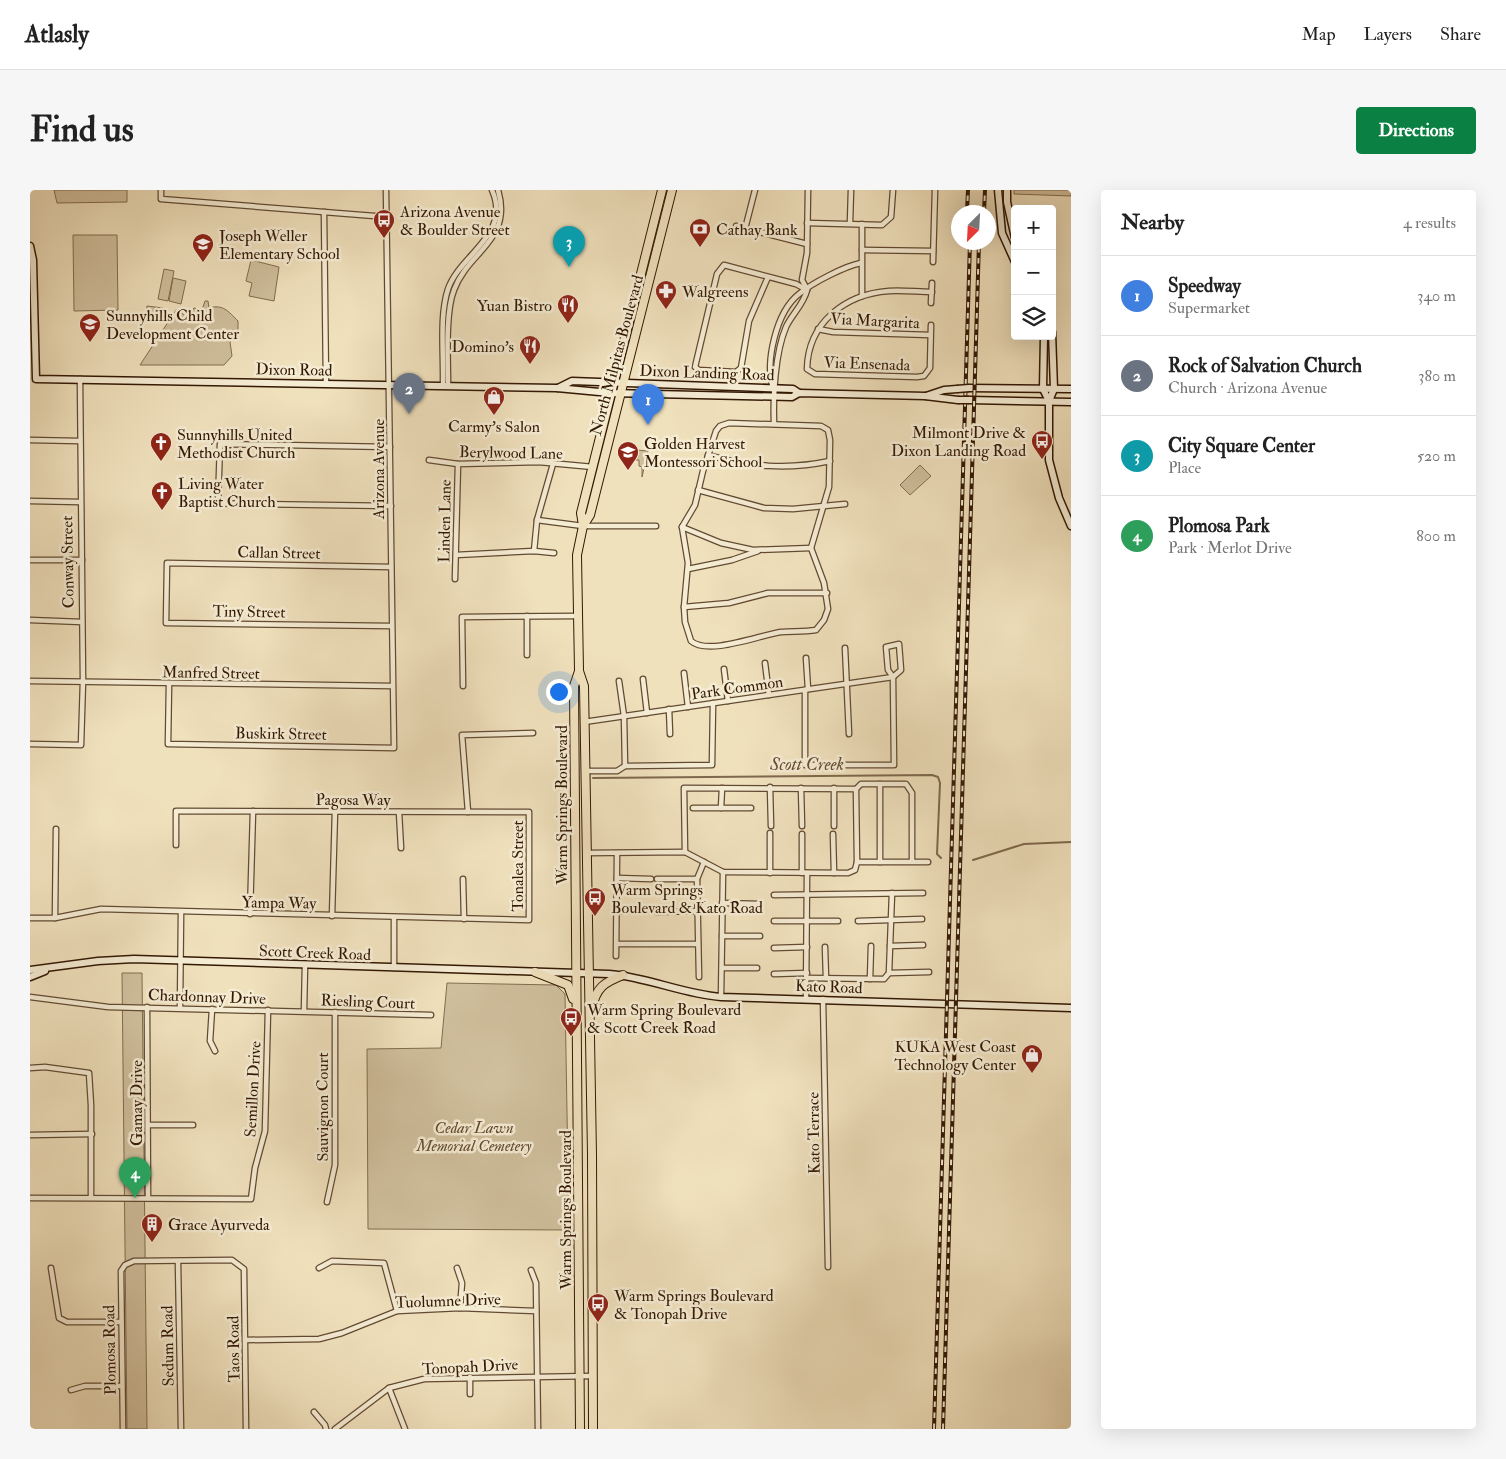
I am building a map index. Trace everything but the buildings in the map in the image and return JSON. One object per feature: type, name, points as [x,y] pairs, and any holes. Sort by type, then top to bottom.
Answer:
[{"type":"main road","name":"North Milpitas Boulevard","points":[[578,671],[577,555],[583,526],[581,513],[662,190]]},
{"type":"main road","name":"North Milpitas Boulevard","points":[[583,526],[590,515],[672,190]]},
{"type":"main road","name":"Warm Springs Boulevard","points":[[578,671],[575,681],[575,807],[580,1429]]},
{"type":"main road","name":"Warm Springs Boulevard","points":[[578,671],[584,686],[592,1154],[593,1429]]},
{"type":"main road","points":[[575,681],[578,685],[579,717],[584,722],[578,738],[579,783],[575,792]]},
{"type":"main road","points":[[575,807],[579,816],[579,851],[587,853]]},
{"type":"main road","points":[[535,972],[568,985],[576,1010]]},
{"type":"main road","points":[[589,1024],[594,996],[600,986],[623,975]]},
{"type":"street","points":[[161,190],[161,199],[387,217]]},
{"type":"street","name":"Arizona Avenue","points":[[386,190],[394,748]]},
{"type":"street","points":[[445,386],[445,305],[448,290],[455,275],[488,237],[494,227],[496,208],[492,190]]},
{"type":"street","points":[[445,386],[450,305],[453,291],[459,278],[493,240],[498,228],[501,208],[498,190]]},
{"type":"street","points":[[745,229],[755,190]]},
{"type":"street","points":[[774,424],[773,396],[784,333],[796,310],[805,298],[807,290],[802,280],[807,260],[808,190]]},
{"type":"street","points":[[850,190],[850,223]]},
{"type":"street","points":[[808,223],[882,225],[891,217],[893,190]]},
{"type":"street","points":[[933,262],[935,190]]},
{"type":"street","points":[[998,190],[1002,233],[1011,253]]},
{"type":"street","points":[[1007,190],[1007,202],[1011,220]]},
{"type":"street","points":[[324,212],[326,384]]},
{"type":"street","points":[[862,224],[862,296]]},
{"type":"street","points":[[736,226],[807,244]]},
{"type":"street","points":[[30,246],[33,260],[33,379]]},
{"type":"street","points":[[862,250],[933,251]]},
{"type":"street","points":[[774,388],[770,377],[772,350],[779,326],[799,294],[842,269],[861,263]]},
{"type":"street","points":[[768,277],[749,321],[741,368],[736,372],[704,371],[695,367],[719,269],[724,265],[796,284],[807,290]]},
{"type":"street","points":[[931,302],[932,283]]},
{"type":"street","points":[[818,329],[836,309],[850,300],[862,296],[890,291],[932,292]]},
{"type":"street","points":[[930,335],[931,325]]},
{"type":"street","name":"Via Margarita","points":[[818,329],[833,332],[930,335]]},
{"type":"street","name":"Via Ensenada","points":[[818,329],[807,364],[809,372],[816,374],[924,376],[930,368],[930,335]]},
{"type":"street","points":[[1044,340],[1043,388],[1049,401]]},
{"type":"street","points":[[1052,340],[1054,389],[1049,401],[1049,460],[1059,498],[1071,526]]},
{"type":"street","name":"Dixon Road","points":[[33,379],[557,388],[620,394]]},
{"type":"street","name":"Conway Street","points":[[30,744],[81,744],[83,681],[79,441],[80,380]]},
{"type":"street","name":"Dixon Road","points":[[557,388],[572,382],[613,383]]},
{"type":"street","name":"Dixon Landing Road","points":[[613,383],[793,389],[799,393]]},
{"type":"street","name":"Dixon Landing Road","points":[[925,396],[944,390],[969,388],[1071,389]]},
{"type":"street","name":"Dixon Landing Road","points":[[620,394],[792,397],[799,393],[925,396],[958,400],[1071,402]]},
{"type":"street","points":[[722,424],[774,424],[825,427],[828,430],[830,440],[829,487],[811,548],[827,593],[826,617],[816,630],[779,632],[735,643],[701,646],[693,643],[688,636],[684,607],[688,569],[682,527],[693,509],[708,455],[718,428],[722,424]]},
{"type":"street","points":[[30,440],[79,441]]},
{"type":"street","points":[[218,504],[220,444],[390,447]]},
{"type":"street","points":[[708,455],[758,466],[784,467],[830,461]]},
{"type":"street","name":"Berylwood Lane","points":[[429,460],[458,464],[539,462],[593,467]]},
{"type":"street","name":"Linden Lane","points":[[455,579],[458,464]]},
{"type":"street","points":[[534,551],[538,520],[553,464]]},
{"type":"street","points":[[698,490],[764,508],[793,509],[845,504]]},
{"type":"street","points":[[30,501],[80,502]]},
{"type":"street","points":[[190,503],[391,506]]},
{"type":"street","points":[[538,520],[583,526],[656,526]]},
{"type":"street","points":[[682,527],[721,543],[762,550],[811,548]]},
{"type":"street","points":[[688,569],[732,560],[762,550]]},
{"type":"street","points":[[456,555],[534,551],[554,553]]},
{"type":"street","points":[[30,560],[82,560]]},
{"type":"street","name":"Callan Street","points":[[167,562],[391,566]]},
{"type":"street","name":"Tiny Street","points":[[167,562],[166,623],[391,626]]},
{"type":"street","points":[[684,607],[729,603],[768,593],[827,593]]},
{"type":"street","points":[[527,616],[527,655]]},
{"type":"street","points":[[462,686],[462,617],[577,616]]},
{"type":"street","points":[[30,620],[82,622]]},
{"type":"street","points":[[806,658],[805,765],[894,765],[893,677],[888,670],[886,647],[899,644],[901,670],[893,677]]},
{"type":"street","points":[[845,648],[849,734]]},
{"type":"street","points":[[765,663],[769,695]]},
{"type":"street","points":[[724,669],[728,701]]},
{"type":"street","points":[[684,673],[688,707]]},
{"type":"street","name":"Park Common","points":[[584,722],[893,677]]},
{"type":"street","points":[[643,679],[647,713]]},
{"type":"street","name":"Manfred Street","points":[[30,681],[392,686]]},
{"type":"street","points":[[619,681],[624,716],[625,766]]},
{"type":"street","name":"Buskirk Street","points":[[169,684],[168,744],[394,748]]},
{"type":"street","points":[[585,771],[617,770],[625,766],[712,765],[713,703]]},
{"type":"street","points":[[669,710],[670,734]]},
{"type":"street","points":[[468,812],[462,735],[532,733]]},
{"type":"street","points":[[587,853],[685,852],[722,872],[848,873],[855,870],[857,862],[856,789],[861,784],[906,784],[910,787],[912,793],[912,861]]},
{"type":"street","points":[[880,784],[880,862]]},
{"type":"street","points":[[770,787],[770,826]]},
{"type":"street","points":[[685,852],[684,788],[856,789]]},
{"type":"street","points":[[721,808],[722,788]]},
{"type":"street","points":[[801,788],[802,826]]},
{"type":"street","points":[[834,788],[834,826]]},
{"type":"street","points":[[694,808],[751,808]]},
{"type":"street","name":"Pagosa Way","points":[[176,845],[176,811],[529,812]]},
{"type":"street","points":[[250,914],[253,811]]},
{"type":"street","points":[[332,916],[335,811]]},
{"type":"street","points":[[399,812],[401,848]]},
{"type":"street","name":"Tonalea Street","points":[[529,812],[529,920]]},
{"type":"street","points":[[55,918],[56,829]]},
{"type":"street","points":[[770,833],[770,873]]},
{"type":"street","points":[[802,834],[807,921],[806,999]]},
{"type":"street","points":[[833,834],[834,873]]},
{"type":"street","points":[[616,854],[616,956]]},
{"type":"street","points":[[698,977],[697,879],[704,862]]},
{"type":"street","points":[[857,862],[928,862]]},
{"type":"street","points":[[721,997],[722,872]]},
{"type":"street","points":[[617,878],[651,879]]},
{"type":"street","points":[[463,879],[464,918]]},
{"type":"street","points":[[657,879],[697,879]]},
{"type":"street","points":[[774,974],[826,978],[884,979],[889,973],[892,893]]},
{"type":"street","points":[[774,895],[923,893]]},
{"type":"street","points":[[722,903],[760,904]]},
{"type":"street","name":"Yampa Way","points":[[30,918],[55,918],[100,909],[181,913],[529,920]]},
{"type":"street","points":[[617,911],[650,910]]},
{"type":"street","points":[[657,912],[698,912]]},
{"type":"street","points":[[180,1008],[181,913]]},
{"type":"street","points":[[394,917],[394,968]]},
{"type":"street","points":[[858,921],[922,919]]},
{"type":"street","points":[[774,921],[838,921]]},
{"type":"street","points":[[722,936],[760,936]]},
{"type":"street","points":[[616,944],[698,944]]},
{"type":"street","points":[[890,946],[923,945]]},
{"type":"street","points":[[870,979],[871,946]]},
{"type":"street","points":[[825,947],[826,978]]},
{"type":"street","points":[[774,948],[807,948]]},
{"type":"street","name":"Scott Creek Road","points":[[30,970],[54,968],[98,960],[588,973]]},
{"type":"street","points":[[304,1011],[305,966]]},
{"type":"street","name":"Scott Creek Road","points":[[30,977],[54,968]]},
{"type":"street","points":[[722,968],[757,968]]},
{"type":"street","points":[[889,973],[929,972]]},
{"type":"street","name":"Kato Road","points":[[588,973],[623,975],[687,992],[721,997],[1071,1008]]},
{"type":"street","name":"Chardonnay Drive","points":[[30,997],[108,1007],[304,1011]]},
{"type":"street","name":"Kato Terrace","points":[[823,1000],[828,1267]]},
{"type":"street","name":"Gamay Drive","points":[[147,1007],[148,1198]]},
{"type":"street","points":[[212,1009],[210,1042],[215,1051]]},
{"type":"street","name":"Semillon Drive","points":[[148,1198],[251,1199],[255,1168],[265,1131],[268,1010]]},
{"type":"street","name":"Riesling Court","points":[[304,1011],[431,1015]]},
{"type":"street","name":"Sauvignon Court","points":[[327,1202],[335,1165],[334,1012]]},
{"type":"street","points":[[30,1068],[45,1067],[89,1073],[92,1134],[91,1197]]},
{"type":"street","points":[[149,1125],[194,1125]]},
{"type":"street","points":[[30,1135],[92,1134]]},
{"type":"street","points":[[30,1198],[148,1198]]},
{"type":"street","name":"Taos Road","points":[[178,1262],[232,1260],[244,1269],[246,1429]]},
{"type":"street","name":"Plomosa Road","points":[[123,1429],[121,1271],[125,1265],[134,1261],[178,1262]]},
{"type":"street","points":[[319,1268],[332,1261],[384,1263],[397,1311]]},
{"type":"street","name":"Sedum Road","points":[[178,1262],[181,1429]]},
{"type":"street","points":[[50,1268],[59,1318],[67,1322],[121,1322]]},
{"type":"street","points":[[457,1268],[462,1282],[460,1308]]},
{"type":"street","points":[[531,1270],[536,1283],[538,1429]]},
{"type":"street","name":"Tuolumne Drive","points":[[245,1340],[319,1338],[342,1333],[397,1311],[460,1308],[536,1311]]},
{"type":"street","name":"Tonopah Drive","points":[[335,1429],[389,1388],[424,1379],[592,1376]]},
{"type":"street","points":[[470,1377],[470,1394]]},
{"type":"street","points":[[71,1390],[84,1386],[122,1386]]},
{"type":"street","points":[[389,1388],[405,1429]]},
{"type":"street","points":[[314,1412],[326,1429]]},
{"type":"green space","points":[[54,190],[127,190],[127,202],[57,203]]},
{"type":"green space","points":[[665,190],[667,190],[666,200],[621,377]]},
{"type":"green space","points":[[1014,190],[1071,190],[1071,196],[1014,194]]},
{"type":"green space","points":[[73,235],[117,235],[118,310],[74,311]]},
{"type":"green space","points":[[251,260],[279,267],[274,301],[249,296],[252,283],[246,281]]},
{"type":"green space","points":[[164,269],[174,271],[168,301],[158,299]]},
{"type":"green space","points":[[173,278],[186,281],[181,304],[169,301]]},
{"type":"green space","points":[[205,301],[208,301],[209,308],[222,308],[238,321],[238,334],[230,342],[232,356],[224,365],[140,365],[176,310],[188,317],[194,308],[202,310]]},
{"type":"green space","points":[[147,306],[163,308],[161,318],[146,316]]},
{"type":"green space","points":[[636,450],[648,451],[642,477],[642,467],[639,466],[639,460],[635,460]]},
{"type":"green space","points":[[920,465],[931,476],[910,495],[900,485]]},
{"type":"green space","points":[[122,973],[142,973],[147,1429],[127,1429]]},
{"type":"green space","name":"Cedar Lawn Memorial Cemetery","points":[[447,983],[556,985],[565,994],[569,1230],[368,1229],[367,1049],[441,1048]]},
{"type":"waterway","name":"Scott Creek","points":[[593,778],[932,775],[938,777],[940,783],[937,854],[941,858]]},
{"type":"waterway","name":"Scott Creek","points":[[973,860],[1024,844],[1071,842]]},
{"type":"railway","points":[[967,205],[968,190]]},
{"type":"railway","points":[[984,205],[985,190]]},
{"type":"railway","points":[[934,1429],[970,250]]},
{"type":"railway","points":[[943,1429],[979,250]]},
{"type":"place","name":"Arizona Avenue & Boulder Street","points":[[384,239]]},
{"type":"place","name":"Cathay Bank","points":[[700,248]]},
{"type":"place","name":"Joseph Weller Elementary School","points":[[203,263]]},
{"type":"place","name":"City Square Center","points":[[569,267]]},
{"type":"place","name":"Walgreens","points":[[666,310]]},
{"type":"place","name":"Yuan Bistro","points":[[568,324]]},
{"type":"place","name":"Sunnyhills Child Development Center","points":[[90,343]]},
{"type":"place","name":"Domino's","points":[[530,365]]},
{"type":"place","name":"Rock of Salvation Church","points":[[409,414]]},
{"type":"place","name":"Carmy's Salon","points":[[494,416]]},
{"type":"place","name":"Speedway","points":[[648,425]]},
{"type":"place","name":"Milmont Drive & Dixon Landing Road","points":[[1042,460]]},
{"type":"place","name":"Sunnyhills United Methodist Church","points":[[161,462]]},
{"type":"place","name":"Golden Harvest Montessori School","points":[[628,471]]},
{"type":"place","name":"Living Water Baptist Church","points":[[162,511]]},
{"type":"place","name":"Warm Springs Boulevard & Kato Road","points":[[595,917]]},
{"type":"place","name":"Warm Spring Boulevard & Scott Creek Road","points":[[571,1037]]},
{"type":"place","name":"KUKA West Coast Technology Center","points":[[1032,1074]]},
{"type":"place","name":"Plomosa Park","points":[[135,1198]]},
{"type":"place","name":"Grace Ayurveda","points":[[152,1243]]},
{"type":"place","name":"Warm Springs Boulevard & Tonopah Drive","points":[[598,1323]]}]
